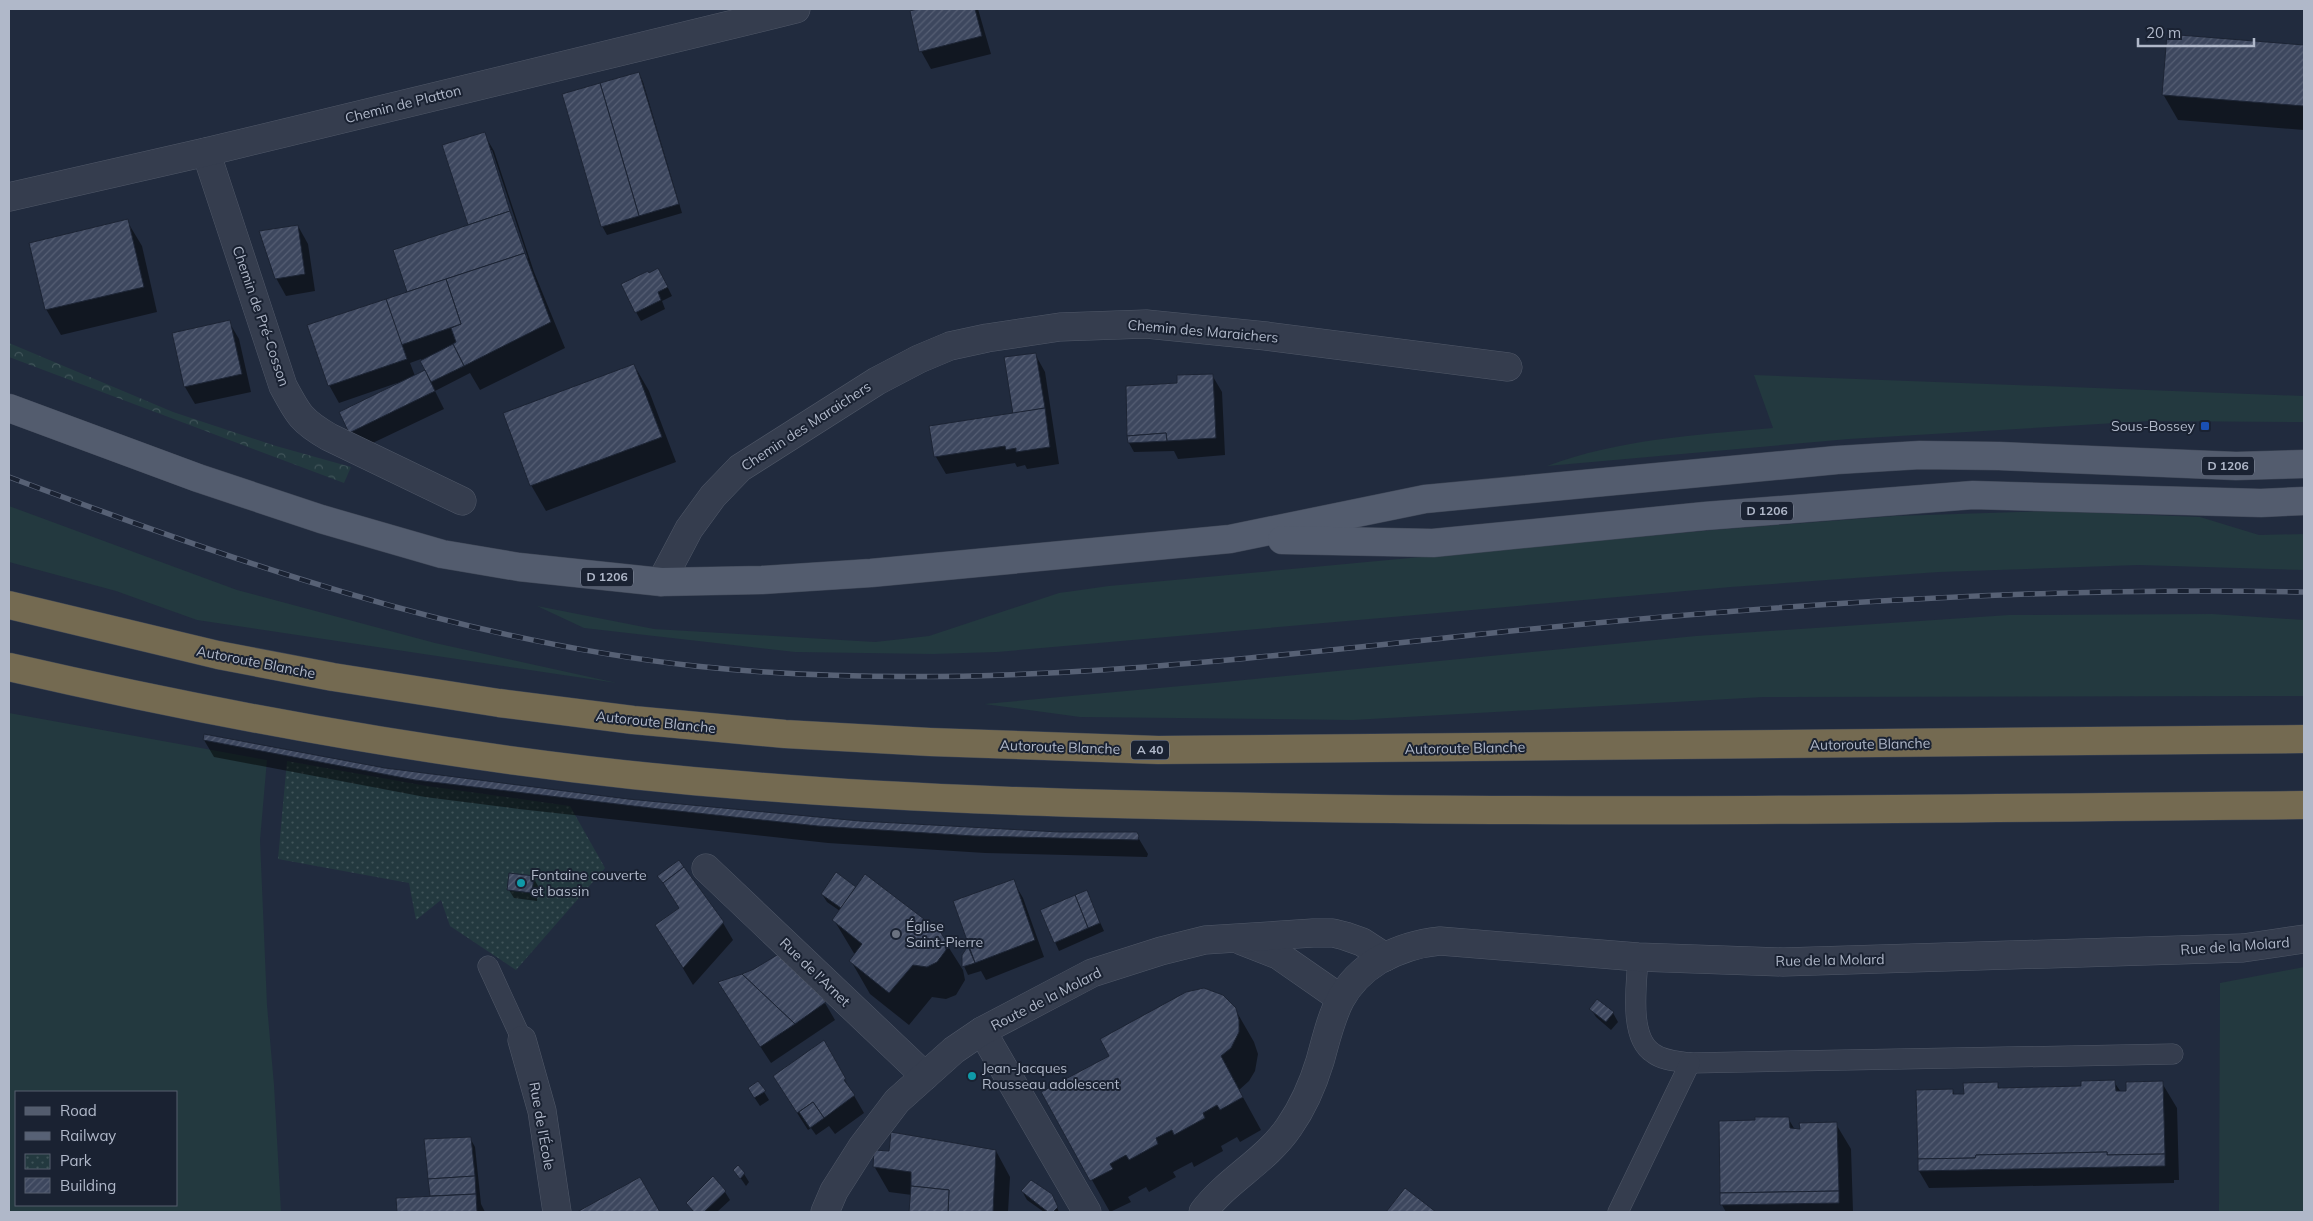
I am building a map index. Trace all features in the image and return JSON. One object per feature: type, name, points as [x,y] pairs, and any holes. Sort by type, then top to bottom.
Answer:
[{"type":"highway","name":"Autoroute Blanche","points":[[9,605],[218,656],[343,679],[499,703],[623,719],[794,735],[1158,750],[2304,739]]},
{"type":"highway","points":[[9,667],[110,690],[308,728],[438,750],[567,768],[749,786],[925,798],[1429,810],[2304,805]]},
{"type":"main road","name":"D 1206","points":[[9,408],[198,478],[321,519],[442,554],[519,567],[661,582],[762,580],[871,573],[1230,539],[1426,499],[1837,460],[1940,455],[2236,466],[2304,464]]},
{"type":"main road","name":"D 1206","points":[[1230,539],[1433,543],[1705,516],[1973,495],[2260,503],[2304,500]]},
{"type":"street","name":"Chemin de Platton","points":[[9,197],[206,152],[796,9]]},
{"type":"street","name":"Chemin de Pré-Cosson","points":[[206,152],[283,386],[298,412],[308,425],[329,437],[462,501]]},
{"type":"street","name":"Chemin des Maraichers","points":[[661,582],[689,529],[713,496],[740,468],[877,381],[919,358],[950,346],[987,338],[1060,327],[1146,324],[1276,337],[1508,367]]},
{"type":"street","name":"Rue de l'Arnet","points":[[706,868],[925,1076]]},
{"type":"street","name":"Route de la Molard","points":[[825,1212],[834,1191],[878,1124],[897,1101],[954,1050],[982,1031],[1092,973],[1204,940],[1333,933],[1362,942],[1374,964]]},
{"type":"street","name":"Route de la Molard","points":[[1225,938],[1246,942],[1278,956],[1340,998]]},
{"type":"street","name":"Rue de la Molard","points":[[1374,964],[1410,946],[1440,941],[1638,957],[1783,962],[2243,948],[2304,939]]},
{"type":"street","points":[[1203,1212],[1216,1196],[1261,1160],[1289,1127],[1314,1078],[1327,1030],[1340,998],[1374,964]]},
{"type":"street","points":[[982,1031],[1087,1212]]},
{"type":"street","name":"Rue de l'École","points":[[522,1040],[542,1111],[557,1212]]},
{"type":"lane","points":[[1638,957],[1636,1019],[1640,1035],[1651,1053],[1663,1058],[1690,1062],[2173,1054]]},
{"type":"lane","points":[[488,966],[522,1040]]},
{"type":"lane","points":[[1618,1212],[1690,1062]]},
{"type":"green space","points":[[9,343],[173,412],[276,446],[351,467],[344,483],[9,357]]},
{"type":"green space","points":[[1754,375],[2304,396],[2304,422],[2149,421],[1849,439],[1547,466],[1602,450],[1658,439],[1773,428]]},
{"type":"green space","points":[[9,506],[237,590],[435,643],[617,683],[197,620],[116,591],[9,562]]},
{"type":"green space","points":[[2050,511],[2200,517],[2259,535],[2304,534],[2304,570],[2138,565],[1939,572],[1731,587],[997,652],[933,654],[795,652],[584,628],[537,606],[654,629],[875,642],[929,636],[1059,593],[1109,586],[1713,530],[1895,516]]},
{"type":"green space","points":[[2212,614],[2304,620],[2304,696],[1764,697],[1353,720],[1080,717],[984,704],[1696,636],[2009,615]]},
{"type":"green space","points":[[9,713],[267,760],[260,840],[267,1005],[274,1085],[281,1212],[9,1212]]},
{"type":"green space","points":[[287,761],[427,786],[570,806],[605,868],[516,970],[450,926],[441,900],[416,920],[409,883],[278,859]]},
{"type":"green space","points":[[2304,967],[2304,1212],[2219,1212],[2220,983]]},
{"type":"building","points":[[917,9],[975,9],[982,36],[919,52],[910,11]]},
{"type":"building","points":[[2167,34],[2304,45],[2304,106],[2162,95]]},
{"type":"building","points":[[639,72],[679,204],[639,216],[600,83]]},
{"type":"building","points":[[600,83],[639,216],[601,227],[562,94]]},
{"type":"building","points":[[485,132],[510,211],[468,225],[442,145]]},
{"type":"building","points":[[510,211],[525,253],[407,292],[393,250]]},
{"type":"building","points":[[128,219],[144,287],[45,310],[29,243]]},
{"type":"building","points":[[298,225],[305,274],[275,279],[259,231]]},
{"type":"building","points":[[525,253],[551,322],[464,366],[453,344],[456,342],[451,328],[461,324],[446,279]]},
{"type":"building","points":[[658,268],[668,287],[658,292],[661,300],[635,313],[621,284]]},
{"type":"building","points":[[446,279],[461,324],[401,345],[386,299]]},
{"type":"building","points":[[386,299],[407,359],[328,386],[307,325]]},
{"type":"building","points":[[230,320],[242,374],[184,387],[172,333]]},
{"type":"building","points":[[453,344],[464,366],[431,382],[420,361]]},
{"type":"building","points":[[1036,353],[1045,408],[1013,414],[1004,357]]},
{"type":"building","points":[[634,364],[662,437],[530,486],[503,413]]},
{"type":"building","points":[[425,370],[435,391],[349,433],[339,412]]},
{"type":"building","points":[[1213,374],[1216,438],[1167,441],[1166,433],[1127,436],[1126,386],[1177,383],[1177,375]]},
{"type":"building","points":[[1045,408],[1050,447],[1016,452],[1016,448],[1006,450],[1005,446],[934,457],[929,426]]},
{"type":"building","points":[[1166,433],[1167,441],[1128,443],[1127,436]]},
{"type":"building","points":[[204,734],[385,768],[628,799],[860,821],[1059,832],[1137,832],[1139,836],[1138,840],[974,836],[818,826],[659,809],[415,780],[203,740]]},
{"type":"building","points":[[679,860],[684,867],[663,883],[657,876]]},
{"type":"building","points":[[684,867],[724,922],[683,968],[655,925],[679,908],[663,883]]},
{"type":"building","points":[[836,872],[856,887],[841,908],[821,894]]},
{"type":"building","name":"Fontaine couverte et bassin","points":[[509,873],[534,876],[532,893],[507,890]]},
{"type":"building","name":"Église Saint-Pierre","points":[[865,874],[924,919],[922,922],[938,928],[946,941],[946,950],[937,962],[927,967],[913,965],[889,993],[849,961],[862,944],[832,920]]},
{"type":"building","points":[[1014,879],[1035,940],[975,963],[953,901]]},
{"type":"building","points":[[1087,890],[1100,923],[1088,928],[1075,895]]},
{"type":"building","points":[[1075,895],[1088,928],[1054,943],[1040,910]]},
{"type":"building","points":[[968,946],[975,963],[962,967],[962,955]]},
{"type":"building","points":[[782,952],[826,1002],[795,1024],[742,974]]},
{"type":"building","points":[[742,974],[795,1024],[760,1047],[718,982]]},
{"type":"building","points":[[1204,988],[1223,995],[1236,1008],[1239,1032],[1231,1048],[1221,1056],[1243,1097],[1220,1110],[1217,1105],[1203,1113],[1205,1118],[1174,1135],[1172,1130],[1156,1138],[1158,1144],[1129,1160],[1126,1155],[1110,1164],[1113,1169],[1090,1181],[1041,1092],[1109,1056],[1100,1039],[1186,992]]},
{"type":"building","points":[[1597,999],[1614,1012],[1606,1022],[1589,1009]]},
{"type":"building","points":[[824,1040],[846,1079],[844,1080],[855,1095],[824,1118],[813,1102],[797,1113],[773,1076]]},
{"type":"building","points":[[2115,1080],[2116,1091],[2126,1091],[2126,1082],[2163,1081],[2165,1154],[2107,1155],[2107,1152],[1976,1155],[1975,1158],[1918,1159],[1916,1090],[1953,1089],[1953,1094],[1964,1094],[1963,1083],[1998,1082],[1998,1088],[2081,1086],[2081,1081]]},
{"type":"building","points":[[758,1081],[766,1091],[754,1098],[748,1088]]},
{"type":"building","points":[[813,1102],[824,1118],[810,1128],[799,1112]]},
{"type":"building","points":[[1755,1117],[1789,1117],[1790,1128],[1800,1129],[1799,1123],[1837,1122],[1839,1191],[1720,1193],[1719,1121],[1755,1120]]},
{"type":"building","points":[[891,1132],[996,1150],[993,1212],[948,1212],[949,1190],[911,1186],[911,1172],[873,1167],[874,1150],[889,1151]]},
{"type":"building","points":[[471,1137],[475,1176],[428,1179],[424,1139]]},
{"type":"building","points":[[2107,1152],[2107,1155],[2165,1154],[2165,1166],[1918,1171],[1918,1159],[1975,1158],[1976,1155]]},
{"type":"building","points":[[738,1165],[745,1173],[740,1179],[733,1170]]},
{"type":"building","points":[[475,1176],[476,1194],[430,1196],[428,1179]]},
{"type":"building","points":[[713,1176],[726,1191],[704,1212],[694,1212],[686,1203]]},
{"type":"building","points":[[640,1177],[660,1212],[577,1212]]},
{"type":"building","points":[[1031,1180],[1052,1194],[1058,1207],[1053,1212],[1048,1212],[1021,1191]]},
{"type":"building","points":[[911,1186],[949,1190],[948,1212],[909,1212]]},
{"type":"building","points":[[1405,1188],[1436,1212],[1386,1212]]},
{"type":"building","points":[[1839,1191],[1839,1203],[1720,1205],[1720,1193]]},
{"type":"building","points":[[476,1194],[477,1212],[397,1212],[396,1198]]},
{"type":"railway","points":[[9,477],[176,538],[346,593],[432,617],[606,654],[695,666],[797,674],[899,677],[1103,670],[1205,662],[1709,613],[1907,600],[2105,592],[2304,592]]},
{"type":"place","name":"Sous-Bossey","points":[[2205,426]]},
{"type":"place","name":"Fontaine couverte et bassin","points":[[521,883]]},
{"type":"place","name":"Église Saint-Pierre","points":[[896,934]]},
{"type":"place","name":"Jean-Jacques Rousseau adolescent","points":[[972,1076]]}]
